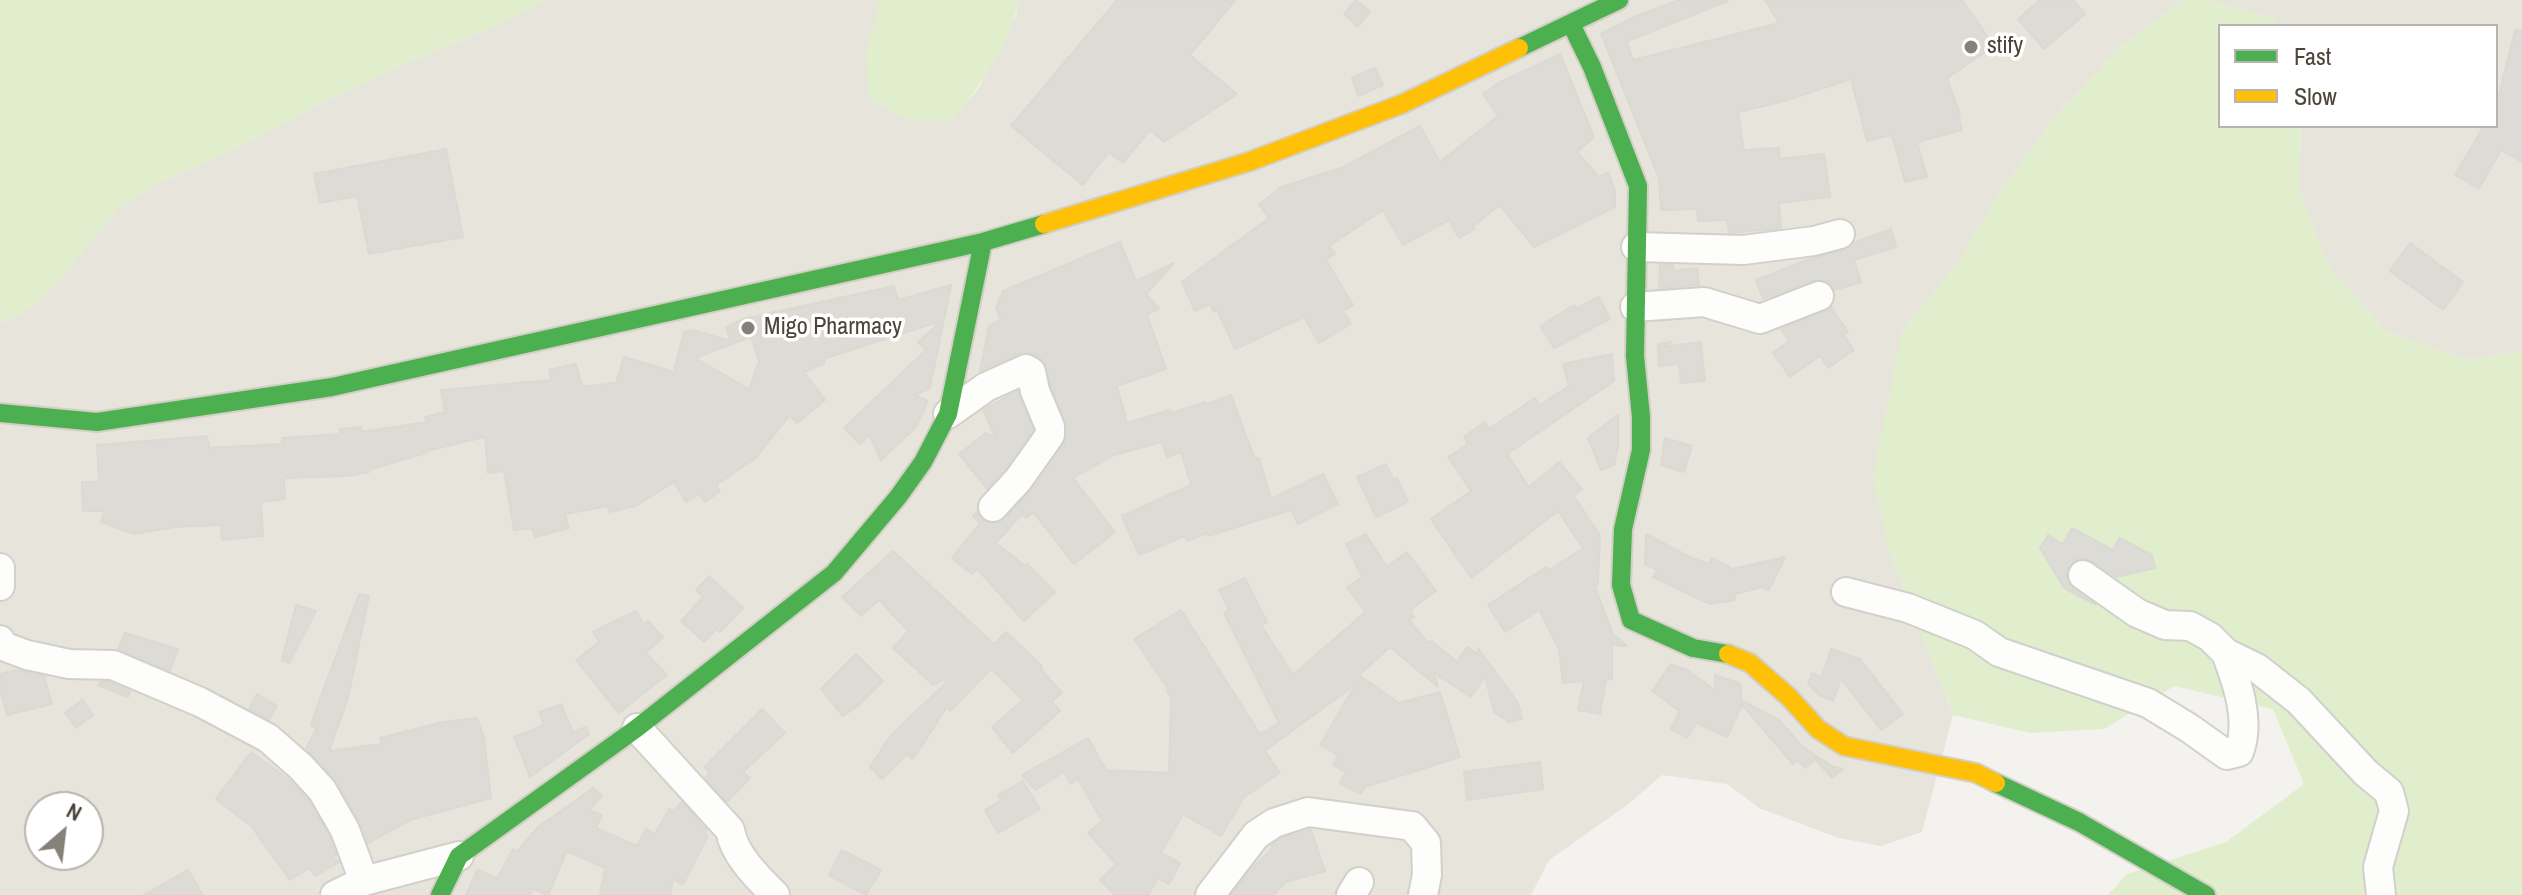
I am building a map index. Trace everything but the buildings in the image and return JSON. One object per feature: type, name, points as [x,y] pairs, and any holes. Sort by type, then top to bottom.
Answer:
[{"type":"street","points":[[0,413],[97,422],[332,387],[983,242],[1248,162],[1402,104],[1619,0]]},
{"type":"street","points":[[1571,24],[1592,67],[1638,186],[1635,356],[1641,450],[1623,529],[1621,585],[1631,620],[1693,648],[1728,654],[1750,663],[1789,697],[1818,729],[1844,746],[1976,773],[2079,822],[2206,895]]},
{"type":"street","points":[[1636,247],[1743,250],[1814,241],[1840,234]]},
{"type":"street","points":[[335,895],[364,881],[459,856],[637,728],[834,573],[914,475],[948,414],[983,242]]},
{"type":"street","points":[[1635,307],[1704,302],[1760,319],[1819,296]]},
{"type":"street","points":[[948,414],[986,387],[1026,369],[1031,372],[1050,435],[1018,480],[993,507]]},
{"type":"street","points":[[0,568],[0,586]]},
{"type":"street","points":[[2083,575],[2137,613],[2165,625],[2190,626],[2210,637],[2226,653],[2257,668],[2299,701],[2366,773],[2389,792],[2394,811],[2378,867],[2381,895]]},
{"type":"street","points":[[1846,592],[1908,608],[1975,635],[1999,652],[2148,703],[2227,755],[2239,752],[2243,740],[2236,679],[2226,653]]},
{"type":"street","points":[[0,640],[3,646],[27,655],[69,664],[113,665],[200,702],[268,738],[322,790],[345,830],[364,881]]},
{"type":"street","points":[[637,728],[730,830],[732,841],[775,895]]},
{"type":"street","points":[[1210,895],[1256,835],[1274,823],[1308,812],[1412,826],[1426,843],[1427,875],[1423,895]]},
{"type":"street","points":[[440,895],[459,856]]},
{"type":"shaded area","points":[[547,0],[880,0],[879,11],[951,121],[979,88],[1016,15],[1019,0],[2184,0],[2120,47],[2055,117],[2002,189],[1957,265],[1902,331],[1888,548],[1953,715],[1922,832],[1881,846],[1839,838],[1759,808],[1727,784],[1662,775],[1630,803],[1549,860],[1531,895],[0,895],[0,324],[30,308],[64,275],[118,209],[156,184],[241,146],[321,103],[500,24]]},
{"type":"shaded area","points":[[2210,0],[2522,0],[2522,351],[2467,360],[2387,332],[2329,268],[2299,190],[2301,128],[2498,128],[2498,24],[2276,24],[2274,19]]},
{"type":"green space","points":[[0,0],[547,0],[321,103],[241,146],[156,184],[118,209],[64,276],[30,308],[0,324]]},
{"type":"green space","points":[[880,0],[1019,0],[1009,32],[992,64],[952,121],[907,119],[868,98],[866,52]]},
{"type":"green space","points":[[2184,0],[2210,0],[2275,19],[2276,24],[2218,24],[2218,128],[2301,128],[2299,190],[2329,268],[2387,332],[2467,360],[2522,351],[2522,895],[2108,895],[2127,874],[2226,842],[2304,784],[2273,709],[2174,686],[2104,729],[2030,733],[1953,715],[1888,548],[1873,478],[1902,331],[1957,265],[2002,189],[2055,117],[2120,47]]},
{"type":"traffic: fast","points":[[1519,48],[1619,0]]},
{"type":"traffic: fast","points":[[1571,24],[1592,67],[1638,186],[1635,356],[1641,450],[1623,529],[1621,585],[1631,620],[1693,648],[1728,654]]},
{"type":"traffic: fast","points":[[0,413],[97,422],[332,387],[983,242],[1044,224]]},
{"type":"traffic: fast","points":[[440,895],[459,856],[637,728],[834,573],[898,497],[923,462],[948,414],[983,242]]},
{"type":"traffic: fast","points":[[1996,783],[2079,822],[2206,895]]},
{"type":"traffic: slow","points":[[1044,224],[1248,162],[1402,104],[1519,48]]},
{"type":"traffic: slow","points":[[1728,654],[1750,663],[1789,697],[1818,729],[1844,746],[1976,773],[1996,783]]},
{"type":"place","name":"stify","points":[[1971,47]]},
{"type":"place","name":"Migo Pharmacy","points":[[748,328]]}]
